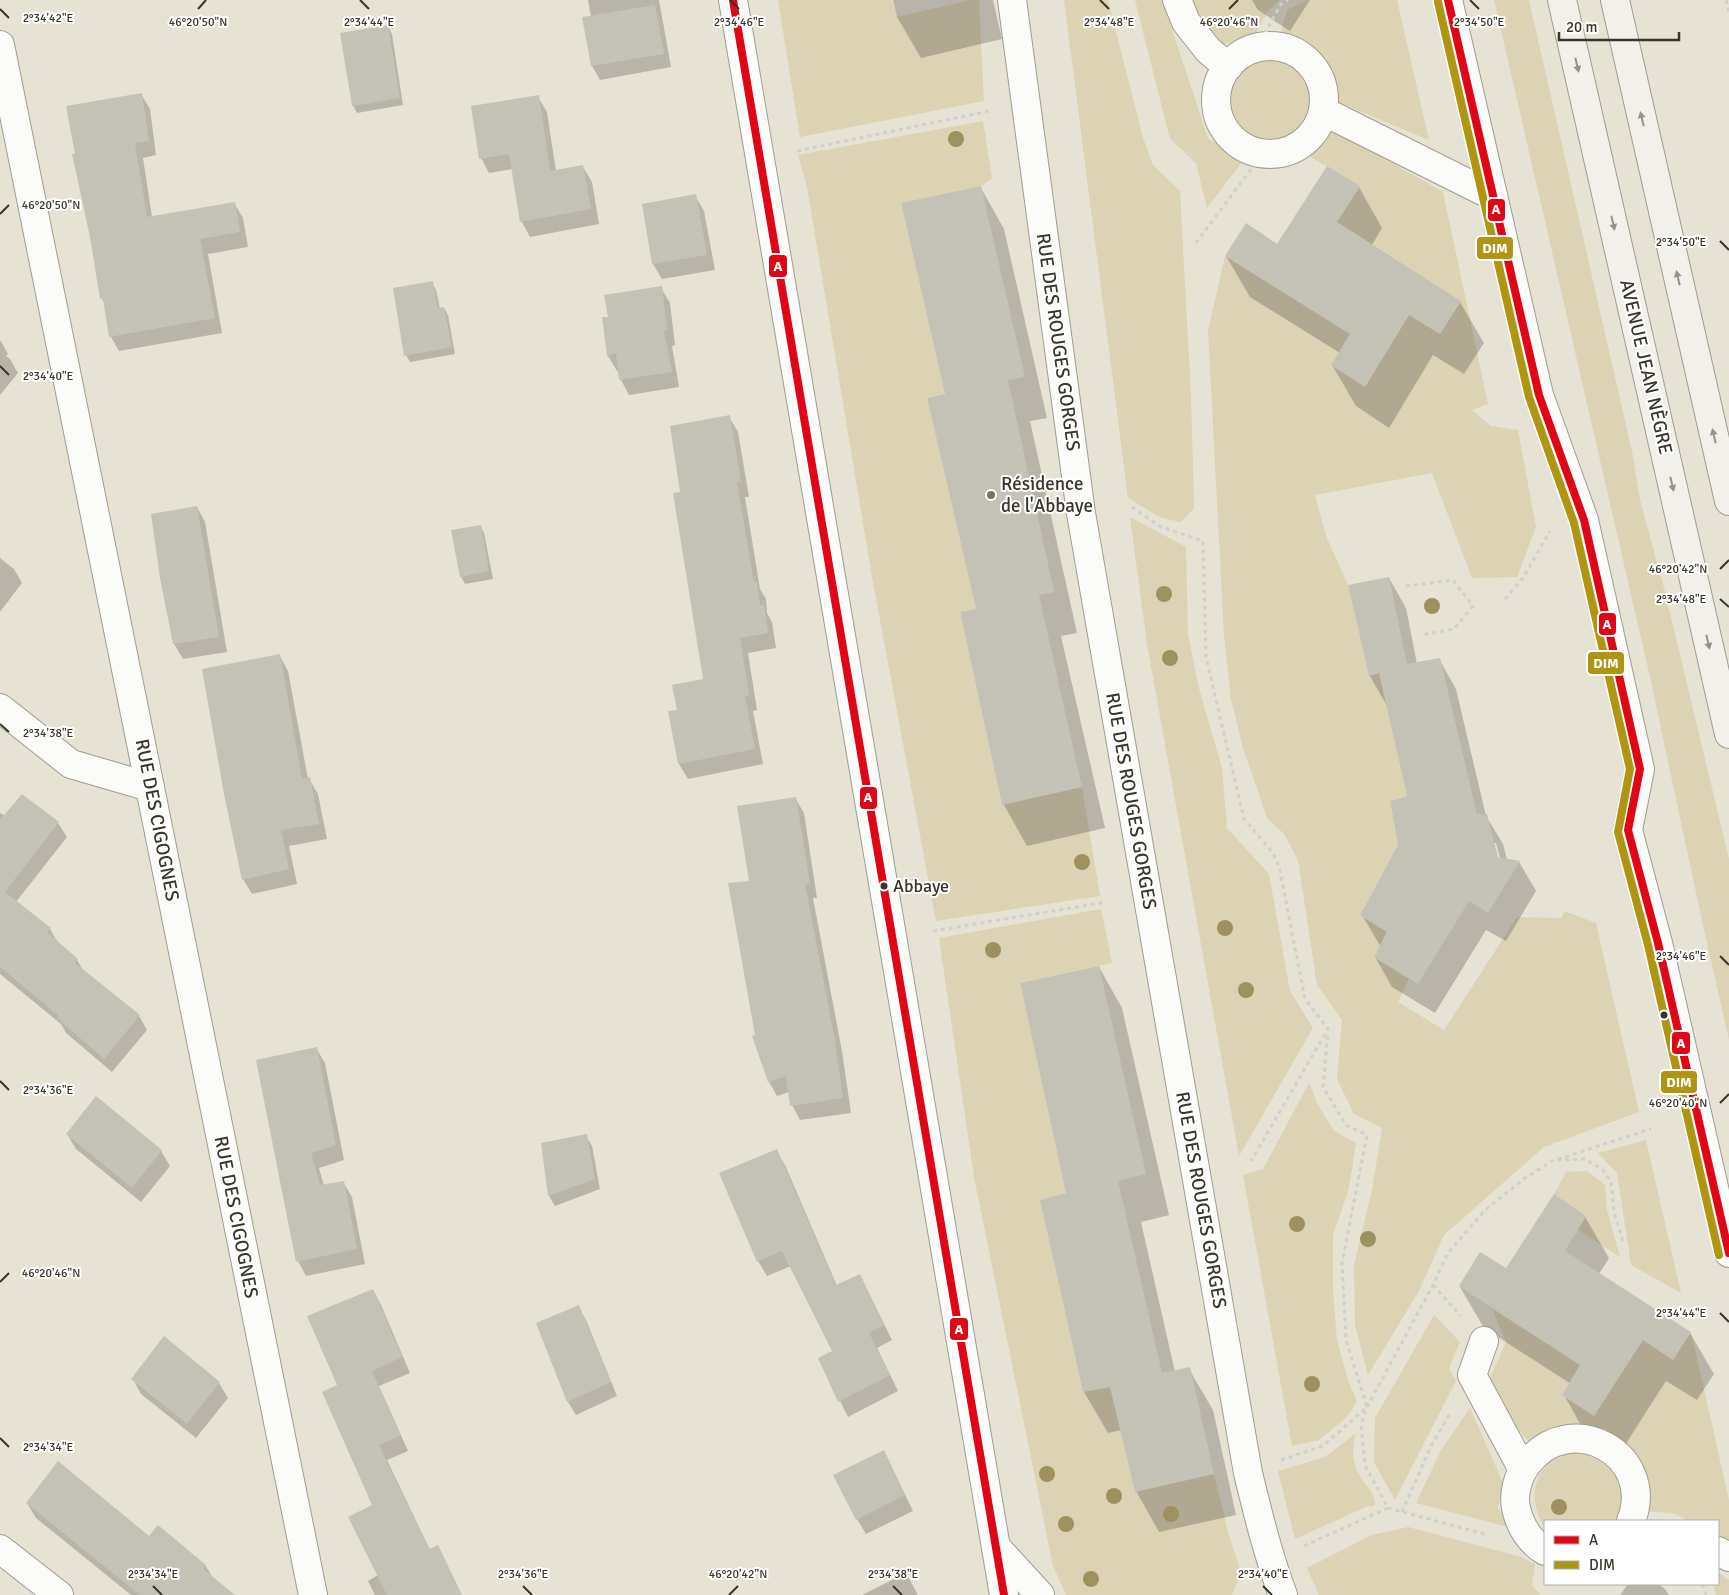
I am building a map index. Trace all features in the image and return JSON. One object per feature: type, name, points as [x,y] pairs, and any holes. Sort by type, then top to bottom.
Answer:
[{"type":"main road","name":"AVENUE JEAN NÈGRE","points":[[1562,0],[1729,734]]},
{"type":"main road","points":[[1615,0],[1729,501]]},
{"type":"street","points":[[734,0],[1004,1595]]},
{"type":"street","name":"RUE DES ROUGES GORGES","points":[[1012,0],[1081,513],[1248,1473],[1258,1518],[1274,1571],[1284,1595]]},
{"type":"street","points":[[1177,0],[1186,22],[1208,50],[1228,66]]},
{"type":"street","points":[[1448,0],[1539,395],[1586,530],[1640,768],[1628,830],[1658,944],[1729,1253]]},
{"type":"street","name":"RUE DES CIGOGNES","points":[[0,45],[312,1595]]},
{"type":"street","points":[[1273,46],[1291,51],[1307,61],[1318,75],[1324,93],[1323,111],[1316,128],[1304,142],[1288,151],[1270,154],[1253,152],[1238,144],[1225,131],[1218,116],[1216,99],[1219,82],[1228,66],[1240,55],[1256,48],[1273,46]]},
{"type":"street","points":[[1323,111],[1493,196]]},
{"type":"street","points":[[0,708],[71,764],[150,787]]},
{"type":"street","points":[[1484,1341],[1472,1375],[1522,1470]]},
{"type":"street","points":[[1544,1550],[1529,1538],[1520,1522],[1516,1505],[1516,1487],[1522,1470],[1535,1454],[1552,1443],[1571,1438],[1591,1440],[1610,1448],[1625,1462],[1634,1480],[1637,1499],[1637,1520]]},
{"type":"street","points":[[996,1548],[1040,1595]]},
{"type":"street","points":[[0,1549],[59,1595]]},
{"type":"path","points":[[1256,48],[1281,4],[1288,0]]},
{"type":"path","points":[[1726,0],[1729,13]]},
{"type":"path","points":[[797,151],[989,112]]},
{"type":"path","points":[[1196,243],[1263,153]]},
{"type":"path","points":[[1132,507],[1161,526],[1203,541],[1206,658],[1244,819],[1273,853],[1279,866],[1304,999],[1328,1029],[1323,1088],[1346,1125],[1367,1135],[1342,1263],[1346,1340],[1367,1407]]},
{"type":"path","points":[[1505,599],[1523,578],[1554,524]]},
{"type":"path","points":[[1406,586],[1453,580],[1473,606],[1454,630],[1422,635]]},
{"type":"path","points":[[933,931],[1107,902]]},
{"type":"path","points":[[1251,1161],[1328,1029]]},
{"type":"path","points":[[1388,1508],[1365,1465],[1361,1425],[1367,1407],[1448,1253],[1485,1210],[1525,1178],[1552,1161],[1651,1129]]},
{"type":"path","points":[[1552,1161],[1585,1159],[1603,1170],[1611,1182],[1614,1212],[1624,1244]]},
{"type":"path","points":[[1433,1284],[1484,1341]]},
{"type":"path","points":[[1402,1512],[1431,1446],[1472,1375]]},
{"type":"path","points":[[1274,1461],[1291,1458],[1323,1446],[1367,1407]]},
{"type":"path","points":[[1301,1548],[1388,1508],[1544,1550]]},
{"type":"shaded area","points":[[778,0],[892,0],[897,17],[970,0],[979,0],[984,101],[800,137]]},
{"type":"shaded area","points":[[1064,0],[1108,0],[1143,138],[1153,165],[1180,191],[1191,395],[1194,508],[1181,522],[1161,518],[1128,498]]},
{"type":"shaded area","points":[[1135,0],[1162,0],[1208,138],[1242,162],[1207,208],[1196,163],[1170,139]]},
{"type":"shaded area","points":[[1193,0],[1280,0],[1268,11],[1251,42],[1223,44],[1203,32]]},
{"type":"shaded area","points":[[1307,0],[1397,0],[1429,140],[1338,102],[1331,77],[1320,58],[1304,45],[1280,36],[1287,10]]},
{"type":"shaded area","points":[[1494,0],[1529,0],[1633,456],[1640,500],[1664,588],[1729,859],[1729,1040],[1650,677]]},
{"type":"shaded area","points":[[1270,60],[1285,63],[1298,72],[1307,85],[1310,100],[1307,115],[1298,128],[1285,137],[1270,140],[1255,137],[1242,128],[1233,115],[1230,100],[1233,85],[1242,72],[1255,63]]},
{"type":"shaded area","points":[[983,121],[992,178],[981,186],[901,204],[945,394],[927,398],[976,609],[960,613],[1002,805],[1082,787],[1100,896],[936,921],[872,577],[807,187],[798,155]]},
{"type":"shaded area","points":[[1332,129],[1443,192],[1488,404],[1472,410],[1491,426],[1518,430],[1536,527],[1517,577],[1472,578],[1432,473],[1315,495],[1326,536],[1348,585],[1369,676],[1379,673],[1407,796],[1390,801],[1398,845],[1360,915],[1387,932],[1374,957],[1409,979],[1398,1002],[1444,1030],[1517,917],[1562,918],[1564,911],[1596,923],[1639,1112],[1544,1147],[1444,1235],[1419,1291],[1368,1375],[1355,1325],[1354,1265],[1372,1190],[1382,1128],[1354,1114],[1337,1079],[1342,1020],[1317,985],[1298,860],[1284,834],[1267,818],[1243,748],[1231,699],[1224,636],[1208,330],[1225,256],[1350,334],[1331,365],[1365,387],[1409,315],[1440,334],[1461,301],[1337,222],[1360,186],[1307,155]]},
{"type":"shaded area","points":[[1130,517],[1186,547],[1188,633],[1198,685],[1222,768],[1227,828],[1269,874],[1290,991],[1313,1028],[1239,1156],[1147,644]]},
{"type":"shaded area","points":[[1101,909],[1112,963],[1020,983],[1066,1193],[1040,1200],[1083,1392],[1110,1387],[1135,1491],[1214,1474],[1228,1532],[1241,1572],[1232,1595],[1066,1595],[1053,1566],[974,1177],[939,938]]},
{"type":"shaded area","points":[[1309,1083],[1318,1105],[1334,1131],[1356,1143],[1349,1188],[1333,1235],[1333,1292],[1337,1340],[1348,1380],[1357,1402],[1346,1418],[1319,1440],[1292,1446],[1243,1175],[1263,1169]]},
{"type":"shaded area","points":[[1646,1140],[1681,1293],[1631,1265],[1617,1173],[1598,1153]]},
{"type":"shaded area","points":[[1587,1171],[1605,1185],[1607,1210],[1620,1257],[1578,1230],[1586,1216],[1554,1194],[1566,1172]]},
{"type":"shaded area","points":[[1492,1309],[1580,1365],[1562,1395],[1594,1416],[1643,1340],[1673,1360],[1691,1332],[1729,1500],[1729,1545],[1719,1539],[1719,1520],[1686,1520],[1676,1514],[1648,1511],[1648,1485],[1640,1462],[1618,1439],[1586,1427],[1557,1427],[1530,1443],[1505,1415],[1490,1378],[1506,1342]]},
{"type":"shaded area","points":[[1434,1315],[1460,1342],[1449,1368],[1456,1381],[1395,1500],[1374,1462],[1375,1418]]},
{"type":"shaded area","points":[[1470,1408],[1503,1483],[1498,1508],[1512,1528],[1416,1503],[1441,1450]]},
{"type":"shaded area","points":[[1355,1434],[1353,1450],[1356,1469],[1372,1492],[1375,1506],[1368,1506],[1295,1539],[1278,1471],[1325,1457]]},
{"type":"shaded area","points":[[1577,1452],[1592,1454],[1606,1460],[1623,1485],[1622,1515],[1618,1520],[1544,1520],[1544,1526],[1536,1508],[1536,1487],[1544,1469],[1564,1455]]},
{"type":"shaded area","points":[[1408,1527],[1518,1556],[1535,1564],[1532,1585],[1540,1595],[1319,1595],[1307,1568],[1372,1535]]},
{"type":"shaded area","points":[[1719,1573],[1729,1580],[1729,1595],[1716,1595],[1713,1585],[1719,1585]]},
{"type":"building","points":[[655,5],[664,54],[591,66],[582,17]]},
{"type":"building","points":[[388,25],[400,98],[352,106],[340,33]]},
{"type":"building","points":[[142,93],[149,141],[135,143],[147,217],[235,202],[240,232],[200,239],[215,318],[109,337],[103,299],[100,299],[90,237],[72,154],[75,154],[66,106]]},
{"type":"building","points":[[539,95],[550,171],[583,165],[591,209],[520,222],[509,154],[479,159],[471,106]]},
{"type":"building","points":[[1327,166],[1360,186],[1337,222],[1461,301],[1440,334],[1409,315],[1365,387],[1331,365],[1350,334],[1225,256],[1246,223],[1277,244]]},
{"type":"building","name":"Résidence de l'Abbaye","points":[[981,186],[1025,377],[1008,380],[1054,592],[1039,595],[1082,787],[1002,805],[960,612],[976,609],[927,398],[945,394],[901,203]]},
{"type":"building","points":[[696,194],[707,255],[652,264],[642,204]]},
{"type":"building","points":[[433,281],[438,308],[444,307],[452,347],[404,356],[393,288]]},
{"type":"building","points":[[662,286],[667,330],[664,331],[672,372],[619,380],[616,353],[607,356],[602,317],[608,317],[604,295]]},
{"type":"building","points":[[730,415],[741,482],[737,482],[754,583],[757,582],[760,605],[764,605],[768,633],[740,638],[749,695],[745,696],[755,749],[678,764],[668,711],[677,710],[672,685],[703,679],[673,493],[680,492],[670,426]]},
{"type":"building","points":[[197,506],[219,637],[173,644],[160,578],[151,514]]},
{"type":"building","points":[[481,525],[489,571],[460,577],[451,530]]},
{"type":"building","points":[[1389,577],[1407,664],[1440,658],[1477,814],[1487,814],[1498,857],[1520,861],[1488,913],[1469,901],[1418,984],[1374,957],[1387,932],[1360,915],[1398,845],[1390,801],[1407,796],[1379,673],[1369,676],[1348,585]]},
{"type":"building","points":[[280,654],[302,779],[310,777],[319,824],[281,830],[289,869],[242,880],[224,794],[202,669]]},
{"type":"building","points":[[22,794],[59,822],[5,892],[51,928],[47,932],[78,959],[75,963],[140,1015],[104,1059],[57,1018],[59,1016],[0,967],[0,820]]},
{"type":"building","points":[[796,797],[810,883],[805,884],[834,1035],[843,1098],[790,1106],[786,1076],[768,1082],[752,1036],[755,1035],[728,883],[749,881],[737,806]]},
{"type":"building","points":[[1099,966],[1146,1174],[1118,1181],[1162,1373],[1190,1367],[1214,1474],[1135,1492],[1110,1387],[1083,1392],[1040,1200],[1066,1193],[1020,983]]},
{"type":"building","points":[[317,1047],[336,1145],[311,1153],[320,1185],[344,1181],[357,1249],[296,1262],[256,1060]]},
{"type":"building","points":[[96,1096],[162,1150],[132,1188],[66,1134]]},
{"type":"building","points":[[587,1134],[595,1179],[548,1196],[541,1143]]},
{"type":"building","points":[[777,1149],[836,1285],[860,1274],[884,1325],[869,1333],[890,1375],[838,1402],[818,1358],[832,1351],[782,1251],[757,1262],[719,1173]]},
{"type":"building","points":[[1554,1194],[1586,1216],[1565,1251],[1691,1332],[1673,1360],[1643,1340],[1594,1416],[1562,1395],[1580,1365],[1459,1286],[1480,1252],[1506,1268]]},
{"type":"building","points":[[373,1289],[402,1357],[372,1371],[401,1435],[379,1445],[429,1549],[438,1545],[462,1595],[387,1595],[348,1517],[372,1505],[322,1392],[337,1385],[307,1316]]},
{"type":"building","points":[[579,1305],[611,1382],[567,1402],[536,1323]]},
{"type":"building","points":[[164,1336],[220,1382],[187,1424],[131,1379]]},
{"type":"building","points":[[884,1450],[905,1495],[856,1520],[833,1475]]},
{"type":"building","points":[[58,1461],[149,1536],[158,1525],[206,1565],[203,1569],[235,1595],[140,1595],[26,1503]]},
{"type":"transit line","name":"A","points":[[733,0],[1004,1595]]},
{"type":"transit line","name":"A","points":[[1448,0],[1539,395],[1584,520],[1640,769],[1628,830],[1658,943],[1729,1253]]},
{"type":"transit line","name":"DIM","points":[[1438,2],[1529,397],[1574,523],[1630,769],[1618,832],[1648,945],[1719,1255]]},
{"type":"place","name":"Résidence de l'Abbaye","points":[[991,495]]},
{"type":"place","name":"Abbaye","points":[[884,886]]}]
